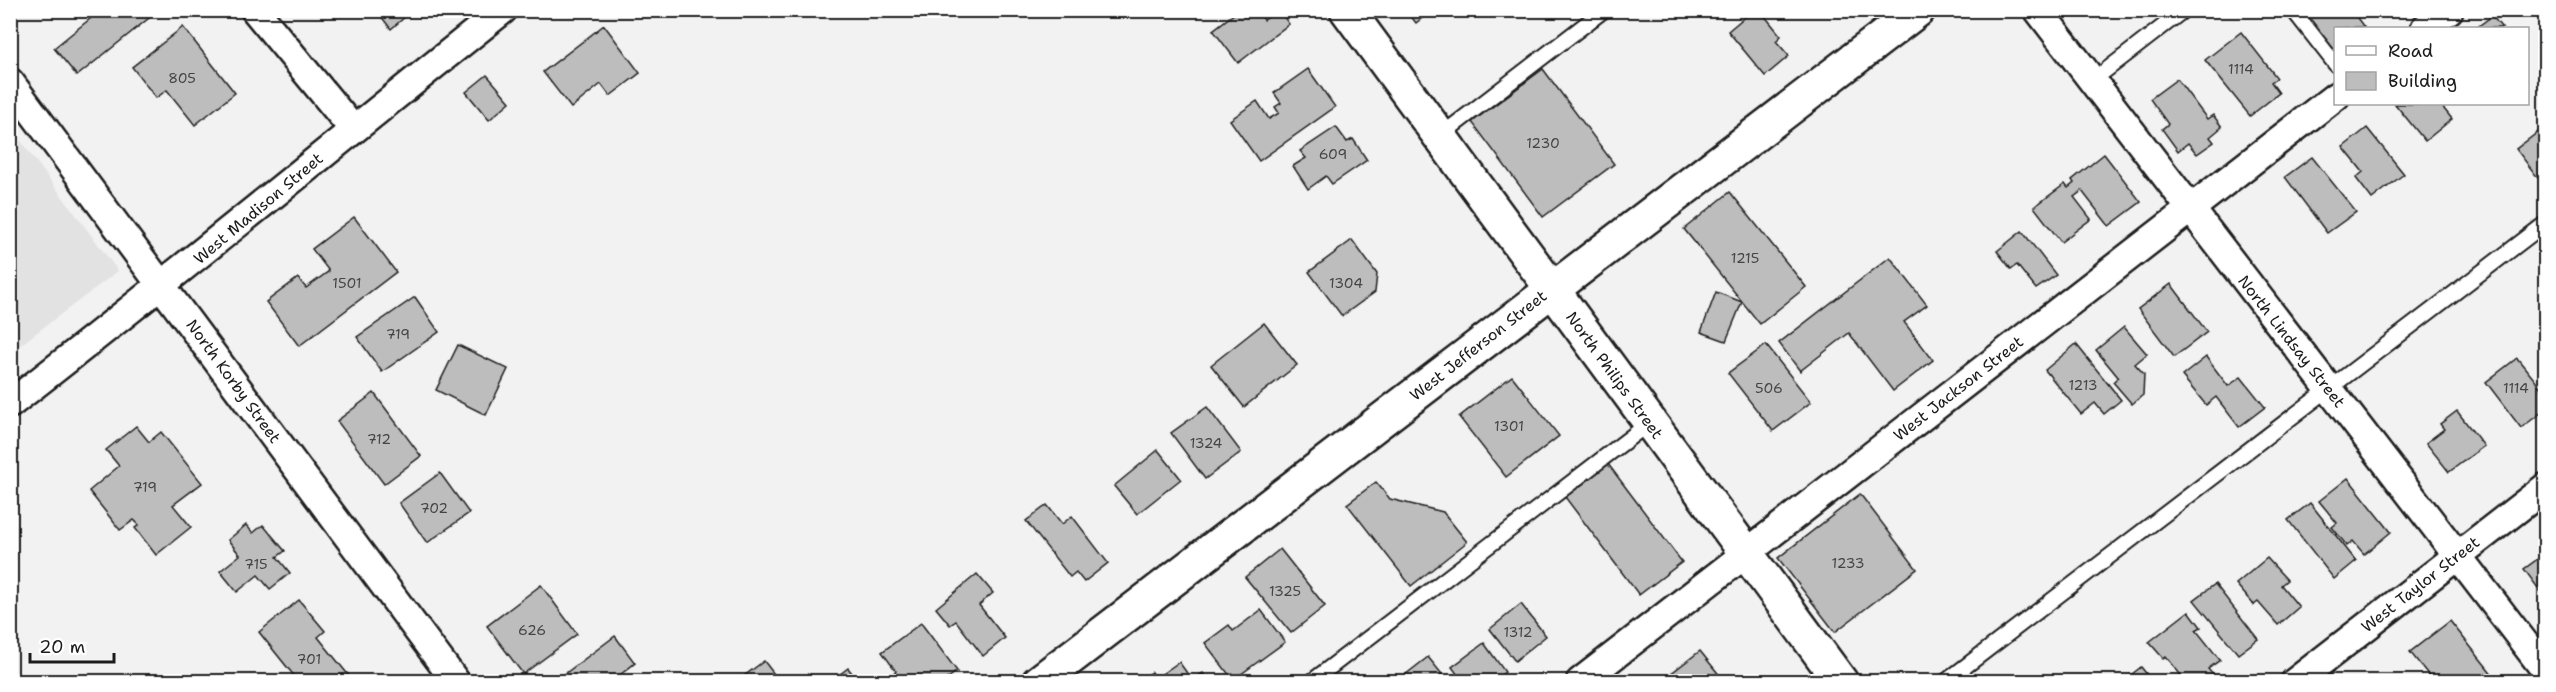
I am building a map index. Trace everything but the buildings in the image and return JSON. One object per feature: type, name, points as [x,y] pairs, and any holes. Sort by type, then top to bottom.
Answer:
[{"type":"street","points":[[255,10],[353,129]]},
{"type":"street","name":"West Madison Street","points":[[10,404],[164,286],[353,129],[503,10]]},
{"type":"street","name":"North Philips Street","points":[[1347,10],[1841,681]]},
{"type":"street","name":"West Jefferson Street","points":[[1039,681],[1918,10]]},
{"type":"street","name":"North Lindsay Street","points":[[2038,10],[2546,672]]},
{"type":"street","points":[[2426,27],[2449,10]]},
{"type":"street","name":"North Korby Street","points":[[10,82],[456,681]]},
{"type":"street","name":"West Jackson Street","points":[[1580,681],[2334,98]]},
{"type":"street","name":"West Taylor Street","points":[[2295,681],[2546,487]]},
{"type":"lane","points":[[1440,136],[1604,10]]},
{"type":"lane","points":[[2092,81],[2184,10]]},
{"type":"lane","points":[[2293,10],[2334,62]]},
{"type":"lane","points":[[1945,681],[2546,223]]},
{"type":"lane","points":[[1311,681],[1649,423]]},
{"type":"shaded area","points":[[11,128],[118,271],[11,352]]}]
